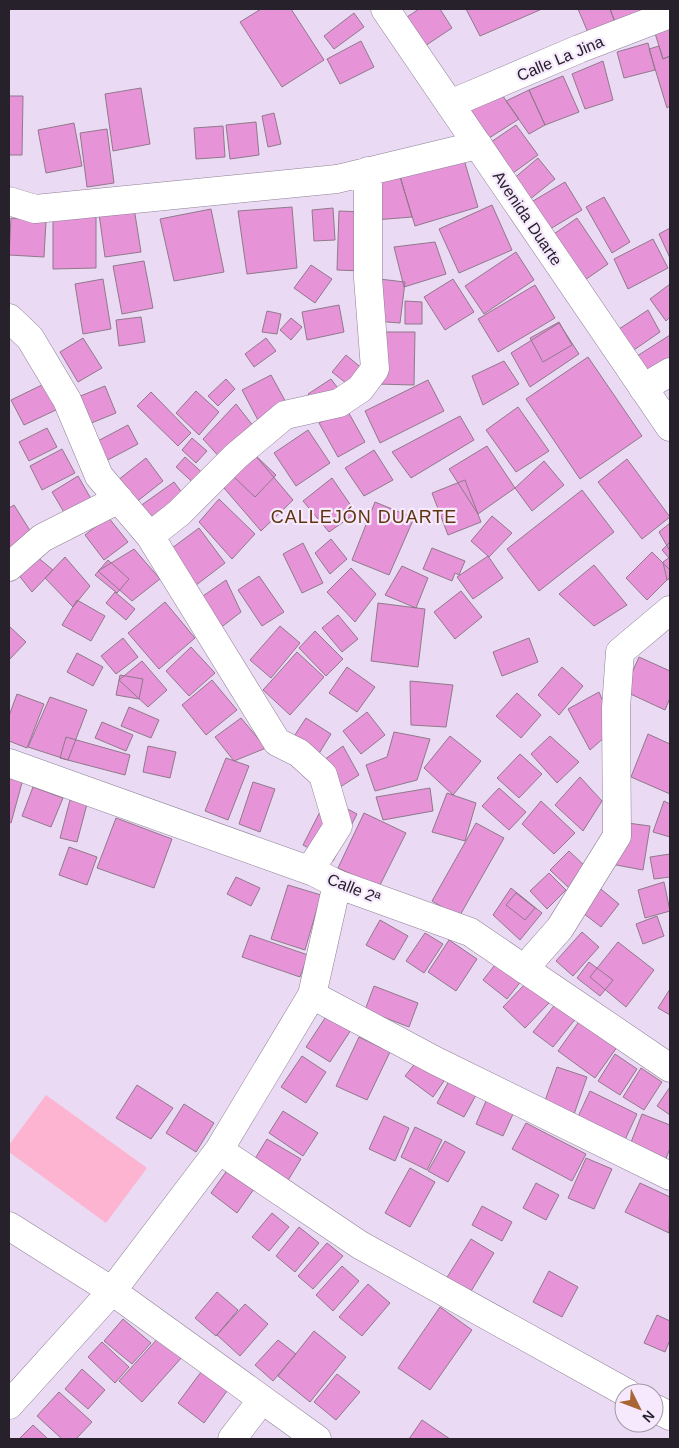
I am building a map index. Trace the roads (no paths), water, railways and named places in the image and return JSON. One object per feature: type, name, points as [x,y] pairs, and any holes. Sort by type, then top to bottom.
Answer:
[{"type":"street","name":"Avenida Duarte","points":[[385,9],[670,427]]},
{"type":"street","name":"Calle La Jina","points":[[450,104],[579,49],[670,14]]},
{"type":"street","points":[[9,201],[35,209],[337,178],[478,145]]},
{"type":"street","points":[[150,536],[179,513],[236,456],[285,415],[339,403],[360,389],[376,369],[368,278],[368,171]]},
{"type":"street","points":[[9,318],[30,338],[67,400],[99,476],[150,536],[277,742],[298,753],[323,775],[338,826],[310,870]]},
{"type":"street","points":[[643,388],[670,372]]},
{"type":"street","points":[[9,567],[42,538],[119,499]]},
{"type":"street","points":[[524,969],[560,928],[617,836],[616,708],[620,652],[670,610]]},
{"type":"street","name":"Calle 2ª","points":[[9,763],[310,870],[337,884],[470,932],[670,1068]]},
{"type":"street","points":[[9,1405],[112,1291],[219,1150],[312,995],[337,884]]},
{"type":"street","points":[[312,995],[436,1062],[670,1176]]},
{"type":"street","points":[[219,1150],[360,1245],[614,1386]]},
{"type":"street","points":[[9,1226],[112,1291],[261,1401],[317,1439]]},
{"type":"street","points":[[232,1439],[261,1401]]},
{"type":"district","name":"CALLEJÓN DUARTE","points":[[364,517]]}]
